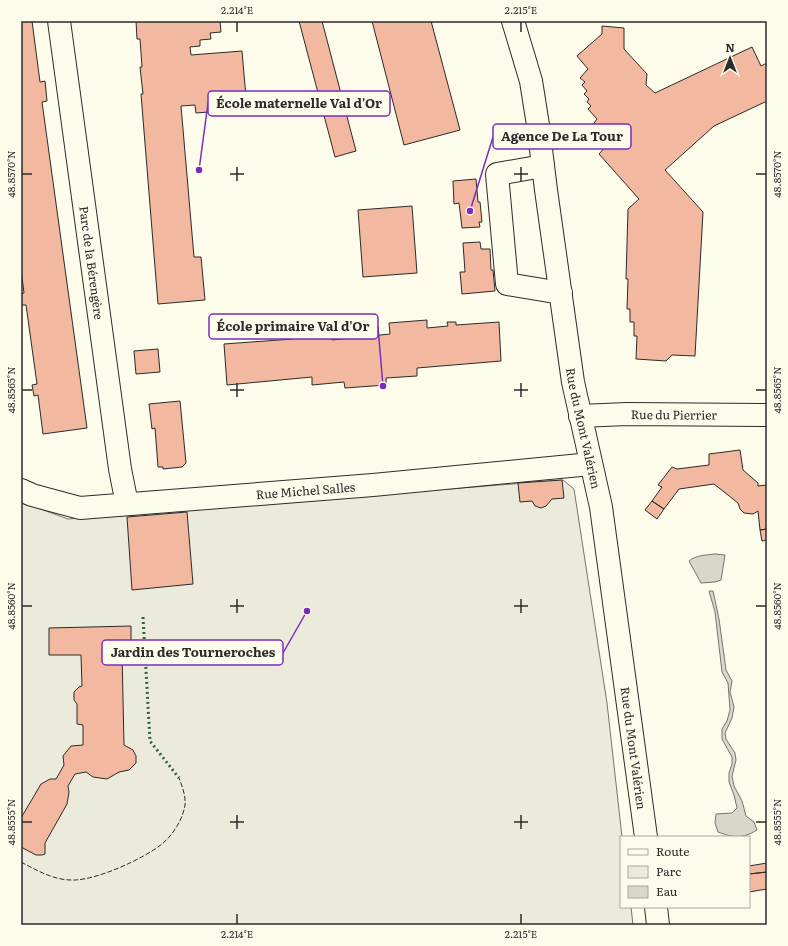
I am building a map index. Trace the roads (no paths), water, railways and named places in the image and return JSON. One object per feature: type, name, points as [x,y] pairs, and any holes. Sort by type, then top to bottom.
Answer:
[{"type":"main road","name":"Parc de la Bérengère","points":[[59,21],[120,469],[127,504]]},
{"type":"main road","name":"Rue du Mont Valérien","points":[[513,21],[530,81],[538,125],[573,382],[601,507],[646,836]]},
{"type":"main road","points":[[543,166],[497,174],[507,284],[561,293]]},
{"type":"main road","name":"Rue du Pierrier","points":[[580,416],[626,414],[767,415]]},
{"type":"main road","name":"Rue Michel Salles","points":[[25,495],[80,508],[373,485],[592,464]]},
{"type":"main road","points":[[656,908],[658,925]]},
{"type":"water","points":[[715,554],[725,555],[721,580],[701,583],[689,561],[698,556]]},
{"type":"water","points":[[709,591],[713,591],[719,619],[726,670],[732,681],[730,692],[734,707],[732,718],[725,733],[726,739],[735,753],[736,760],[732,776],[734,786],[742,801],[746,816],[754,822],[757,830],[742,836],[733,836],[718,832],[715,823],[716,814],[732,813],[737,808],[729,782],[732,757],[722,739],[722,729],[727,721],[730,710],[728,683],[722,672],[715,612]]},
{"type":"place","name":"École maternelle Val d'Or","points":[[199,170]]},
{"type":"place","name":"Agence De La Tour","points":[[470,211]]},
{"type":"place","name":"École primaire Val d'Or","points":[[383,386]]},
{"type":"place","name":"Jardin des Tourneroches","points":[[307,611]]}]
